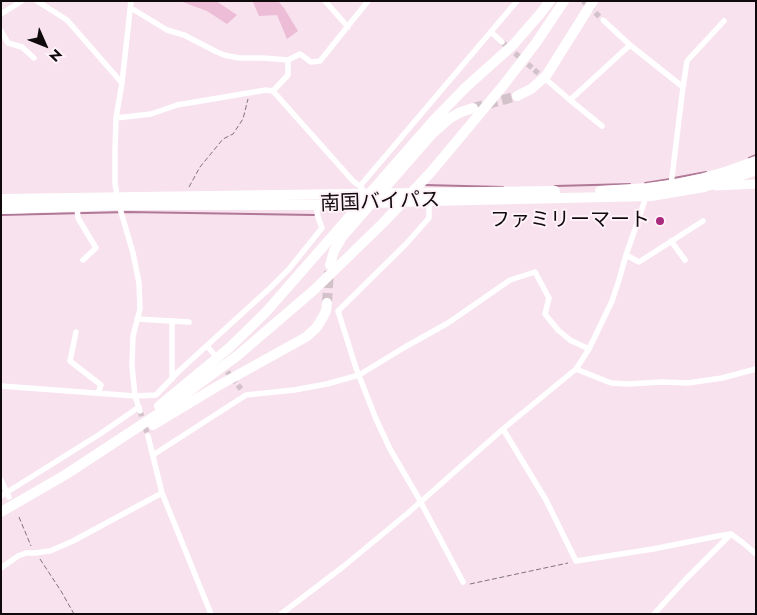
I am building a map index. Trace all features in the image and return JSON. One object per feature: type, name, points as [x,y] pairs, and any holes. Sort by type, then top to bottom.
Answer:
[{"type":"highway","points":[[330,265],[337,244],[369,199],[449,103],[512,45],[550,1]]},
{"type":"highway","points":[[65,475],[161,412],[237,356],[314,290],[383,224],[431,172],[502,88],[536,43],[564,1]]},
{"type":"highway","points":[[517,96],[531,89],[546,76],[593,1]]},
{"type":"highway","points":[[369,199],[380,194],[440,126],[450,118],[473,108]]},
{"type":"highway","name":"南国バイパス","points":[[1,199],[119,207],[183,197],[429,201],[647,192],[671,180],[700,179],[756,161]]},
{"type":"highway","name":"南国バイパス","points":[[380,194],[595,191],[678,192],[704,187],[756,170]]},
{"type":"highway","name":"南国バイパス","points":[[1,209],[359,205],[369,199]]},
{"type":"highway","points":[[118,441],[229,348],[266,312],[359,205]]},
{"type":"highway","points":[[1,512],[306,337],[316,328],[323,317],[327,302]]},
{"type":"main road","points":[[704,187],[756,184]]},
{"type":"street","points":[[1,14],[22,1]]},
{"type":"street","points":[[37,1],[67,20],[122,83]]},
{"type":"street","points":[[1,480],[6,495],[140,409],[135,396],[132,377],[133,336],[140,309],[139,283],[133,253],[119,207],[115,184],[114,151],[116,118],[122,83],[131,1]]},
{"type":"street","points":[[325,1],[348,27]]},
{"type":"street","points":[[130,8],[164,28],[184,35],[224,55],[239,58],[288,60],[300,54],[311,62],[320,61],[368,1]]},
{"type":"street","points":[[360,186],[517,1]]},
{"type":"street","points":[[603,20],[630,45],[683,87]]},
{"type":"street","points":[[671,180],[687,61],[724,21]]},
{"type":"street","points":[[1,31],[8,43],[22,47],[34,58]]},
{"type":"street","points":[[491,32],[502,42]]},
{"type":"street","points":[[570,100],[630,45]]},
{"type":"street","points":[[273,92],[288,75],[288,60]]},
{"type":"street","points":[[549,82],[602,126]]},
{"type":"street","points":[[116,118],[150,114],[177,105],[266,90],[273,92],[353,181],[360,186],[369,199]]},
{"type":"street","points":[[281,614],[344,566],[421,502],[503,428],[576,369],[612,301],[647,192]]},
{"type":"street","points":[[429,201],[429,218],[406,244],[338,311],[376,419],[390,449],[421,502],[463,582]]},
{"type":"street","points":[[1,386],[135,396],[156,395],[289,269],[322,228],[316,206]]},
{"type":"street","points":[[77,207],[78,218],[96,248],[83,260]]},
{"type":"street","points":[[626,255],[639,262],[703,221]]},
{"type":"street","points":[[672,241],[685,260]]},
{"type":"street","points":[[153,455],[246,395],[319,386],[359,375],[448,324],[510,280],[535,272],[549,298],[545,314],[558,330],[570,340],[588,348]]},
{"type":"street","points":[[138,319],[189,322]]},
{"type":"street","points":[[172,321],[172,379]]},
{"type":"street","points":[[76,332],[70,361],[101,385],[98,393]]},
{"type":"street","points":[[207,346],[213,353]]},
{"type":"street","points":[[576,369],[611,383],[628,384],[688,383],[722,378],[756,369]]},
{"type":"street","points":[[241,389],[246,395]]},
{"type":"street","points":[[503,428],[546,500],[576,561],[653,550],[730,534],[756,554]]},
{"type":"street","points":[[148,436],[162,493],[211,614]]},
{"type":"street","points":[[1,568],[18,556],[26,553],[50,551],[73,541],[162,493]]},
{"type":"street","points":[[654,614],[730,534]]},
{"type":"path","points":[[183,197],[200,167],[222,140],[233,134],[243,119],[249,93]]},
{"type":"path","points":[[19,517],[35,553],[61,590],[74,614]]},
{"type":"path","points":[[463,582],[466,585],[576,561]]},
{"type":"shaded area","points":[[180,1],[216,1],[237,15],[227,24],[207,11]]},
{"type":"shaded area","points":[[278,1],[298,31],[287,39],[277,15],[259,16],[253,2]]},
{"type":"waterway","points":[[749,158],[756,155]]},
{"type":"waterway","points":[[674,178],[706,172]]},
{"type":"waterway","points":[[645,183],[670,179]]},
{"type":"waterway","points":[[555,186],[630,184]]},
{"type":"waterway","points":[[425,185],[503,187]]},
{"type":"waterway","points":[[1,215],[128,212],[314,215]]},
{"type":"tunnel","points":[[583,1],[603,20]]},
{"type":"tunnel","points":[[502,42],[545,79]]},
{"type":"tunnel","points":[[473,108],[517,96]]},
{"type":"tunnel","points":[[327,303],[329,271]]},
{"type":"tunnel","points":[[222,365],[241,389]]},
{"type":"tunnel","points":[[140,411],[148,436]]},
{"type":"place","name":"ファミリーマート","points":[[660,221]]}]
